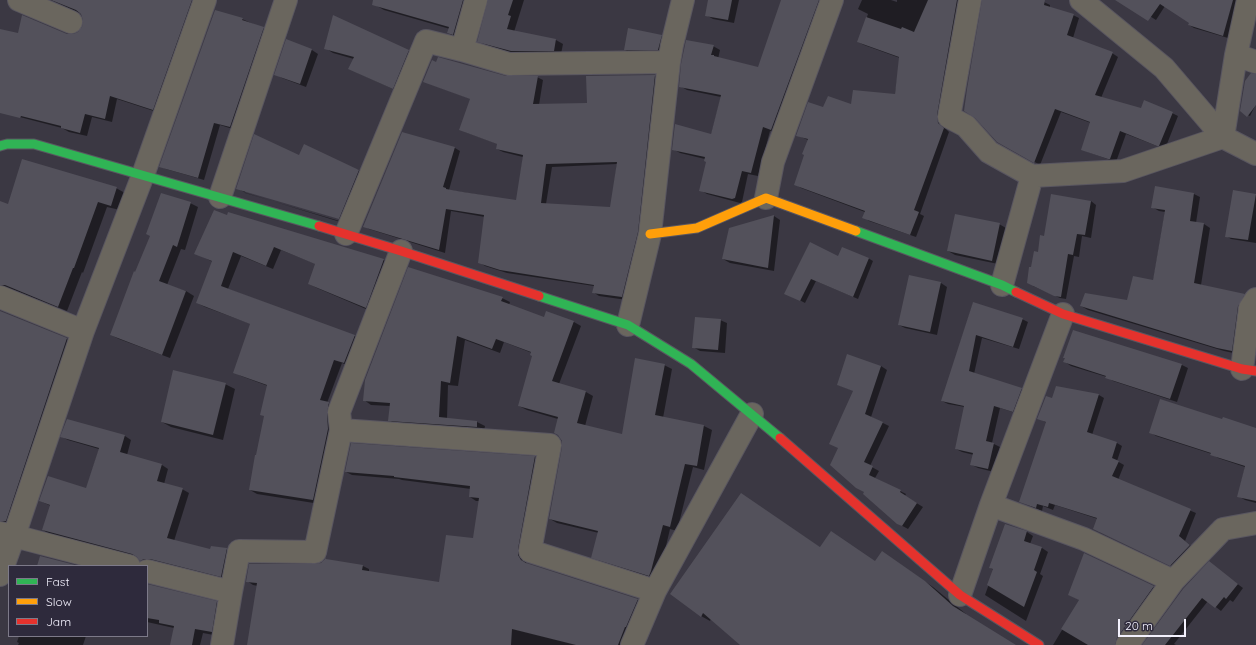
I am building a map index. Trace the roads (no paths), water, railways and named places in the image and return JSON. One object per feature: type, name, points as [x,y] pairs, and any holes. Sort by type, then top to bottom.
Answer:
[{"type":"main road","points":[[0,146],[7,144],[34,144],[143,175],[401,251],[628,325],[691,364],[752,414],[960,595],[1039,645]]},
{"type":"main road","points":[[650,234],[697,228],[766,198],[1002,285],[1063,314],[1249,370]]},
{"type":"street","points":[[19,0],[71,22]]},
{"type":"street","points":[[0,575],[7,535],[143,175],[205,0]]},
{"type":"street","points":[[220,197],[286,0]]},
{"type":"street","points":[[462,50],[476,0]]},
{"type":"street","points":[[628,325],[650,234],[669,62],[683,0]]},
{"type":"street","points":[[766,198],[773,162],[832,0]]},
{"type":"street","points":[[970,0],[949,116],[966,126],[989,152],[1032,176],[1123,170],[1223,137]]},
{"type":"street","points":[[1081,0],[1164,68],[1223,137],[1256,154]]},
{"type":"street","points":[[1223,137],[1246,59],[1248,0]]},
{"type":"street","points":[[346,234],[426,41],[509,64],[669,62]]},
{"type":"street","points":[[1002,285],[1032,176]]},
{"type":"street","points":[[222,645],[239,551],[315,552],[341,430],[339,412],[401,251]]},
{"type":"street","points":[[0,297],[83,331]]},
{"type":"street","points":[[1249,370],[1250,308],[1256,299]]},
{"type":"street","points":[[960,595],[991,505],[1063,314]]},
{"type":"street","points":[[632,645],[655,591],[752,414]]},
{"type":"street","points":[[341,430],[550,445],[530,552],[655,591]]},
{"type":"street","points":[[991,505],[1084,539],[1173,582]]},
{"type":"street","points":[[1127,645],[1173,582],[1223,529],[1256,523]]},
{"type":"street","points":[[7,535],[125,565]]},
{"type":"street","points":[[148,571],[231,592]]}]
